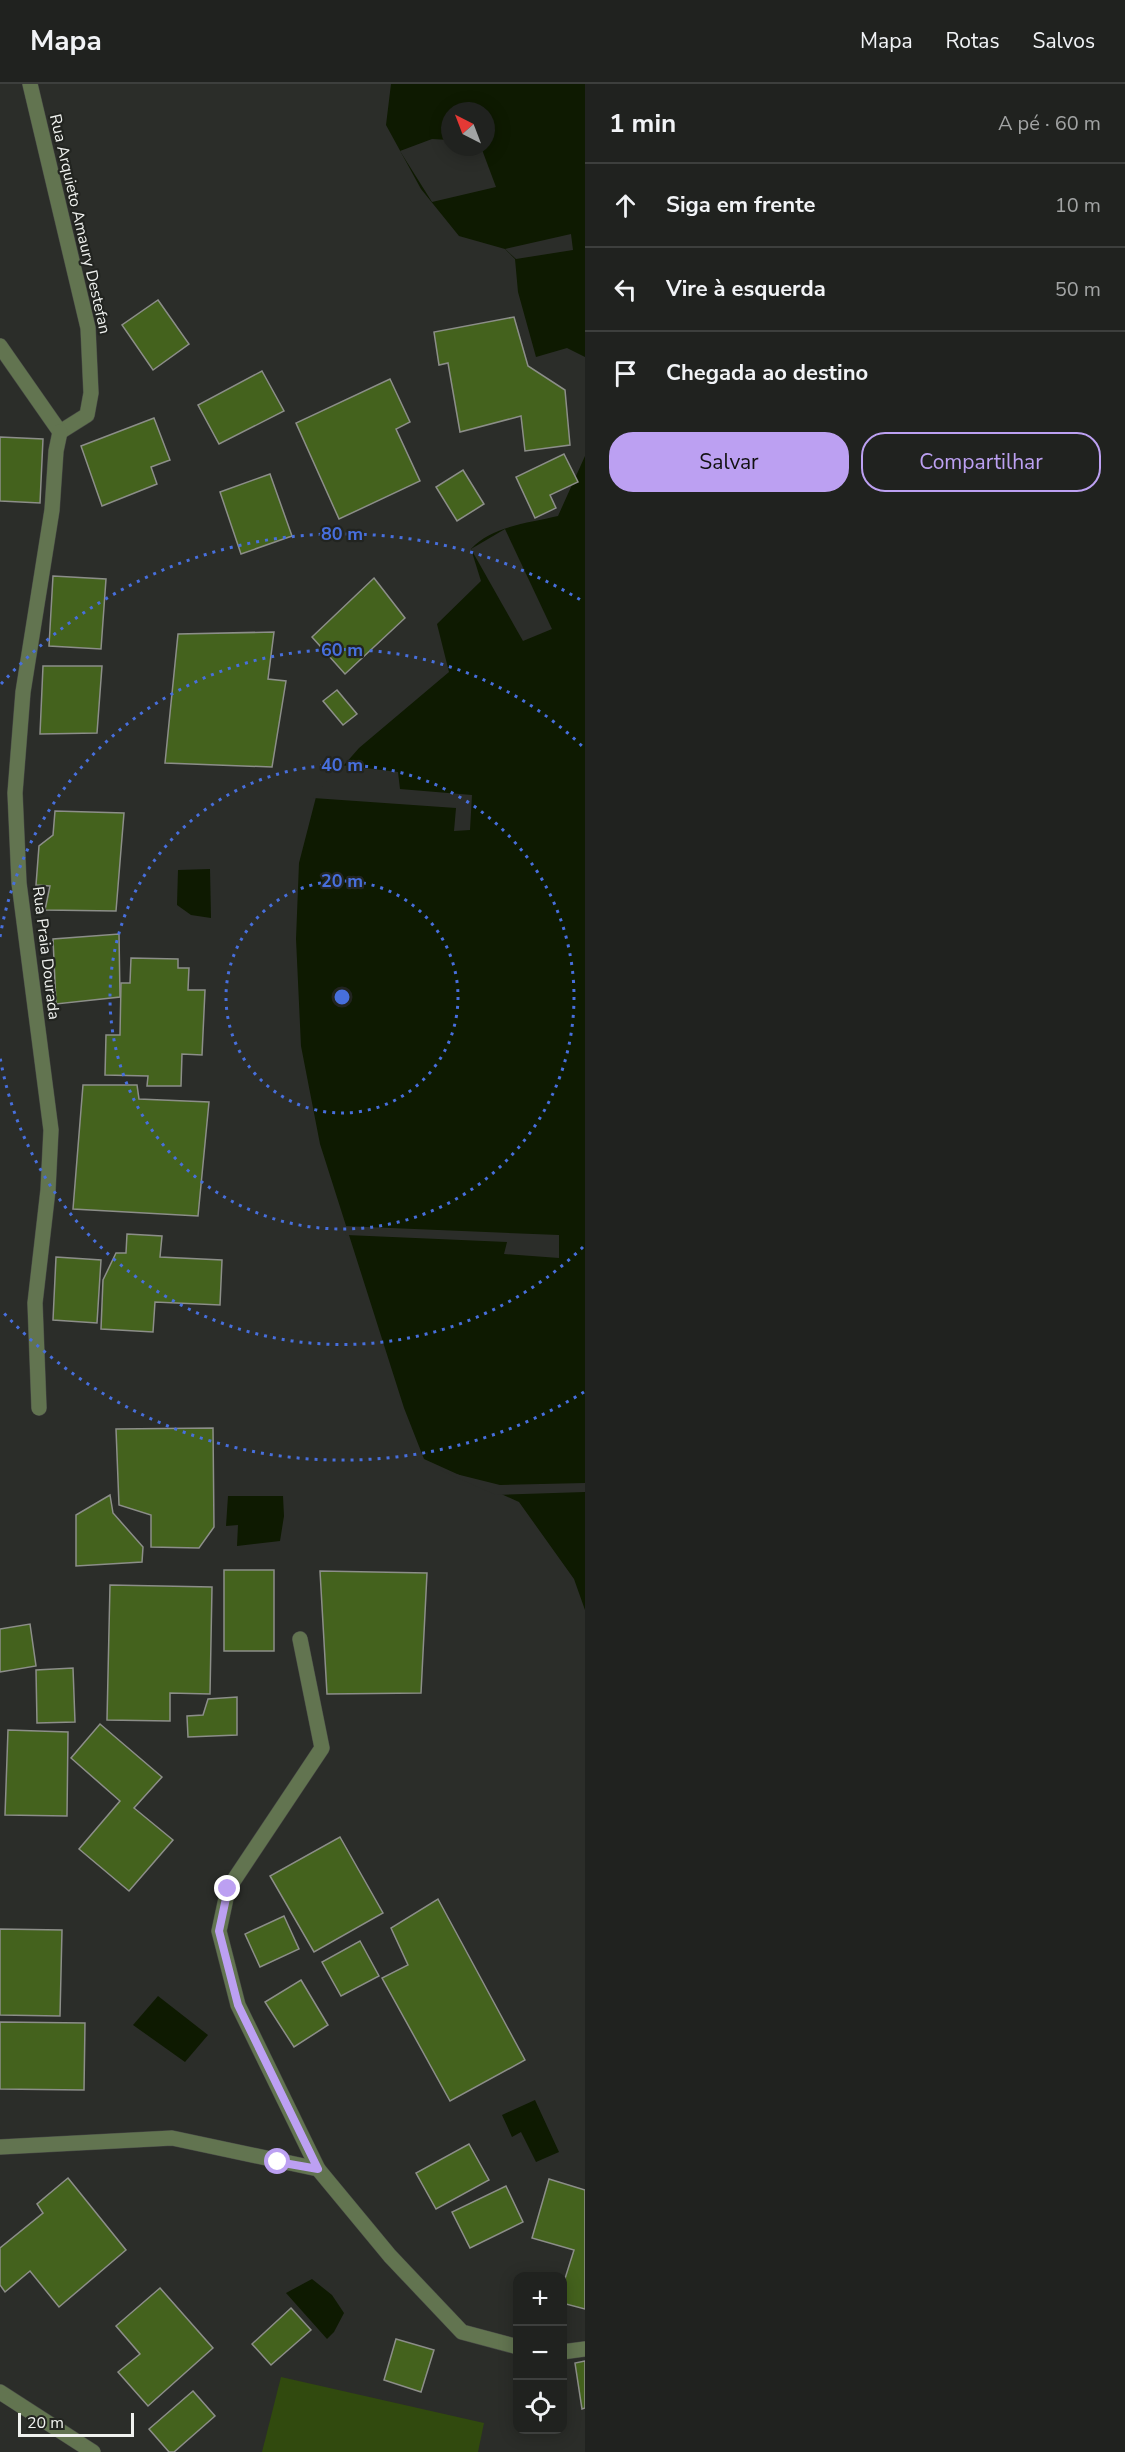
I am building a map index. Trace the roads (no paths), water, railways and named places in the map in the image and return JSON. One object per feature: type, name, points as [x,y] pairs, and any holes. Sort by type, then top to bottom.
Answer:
[{"type":"street","name":"Rua Arquieto Amaury Destefan","points":[[30,84],[88,328],[91,393],[87,415],[60,432]]},
{"type":"street","points":[[0,346],[60,432]]},
{"type":"street","name":"Rua Praia Dourada","points":[[39,1408],[35,1304],[48,1190],[51,1130],[19,883],[15,793],[23,692],[52,510],[56,451],[60,432]]},
{"type":"street","points":[[300,1638],[322,1748],[228,1889],[219,1931],[238,2005],[318,2169],[390,2256],[462,2332],[513,2347]]},
{"type":"street","points":[[0,2147],[172,2138],[318,2169]]},
{"type":"street","points":[[567,2351],[585,2349]]},
{"type":"street","points":[[0,2392],[93,2452]]}]
